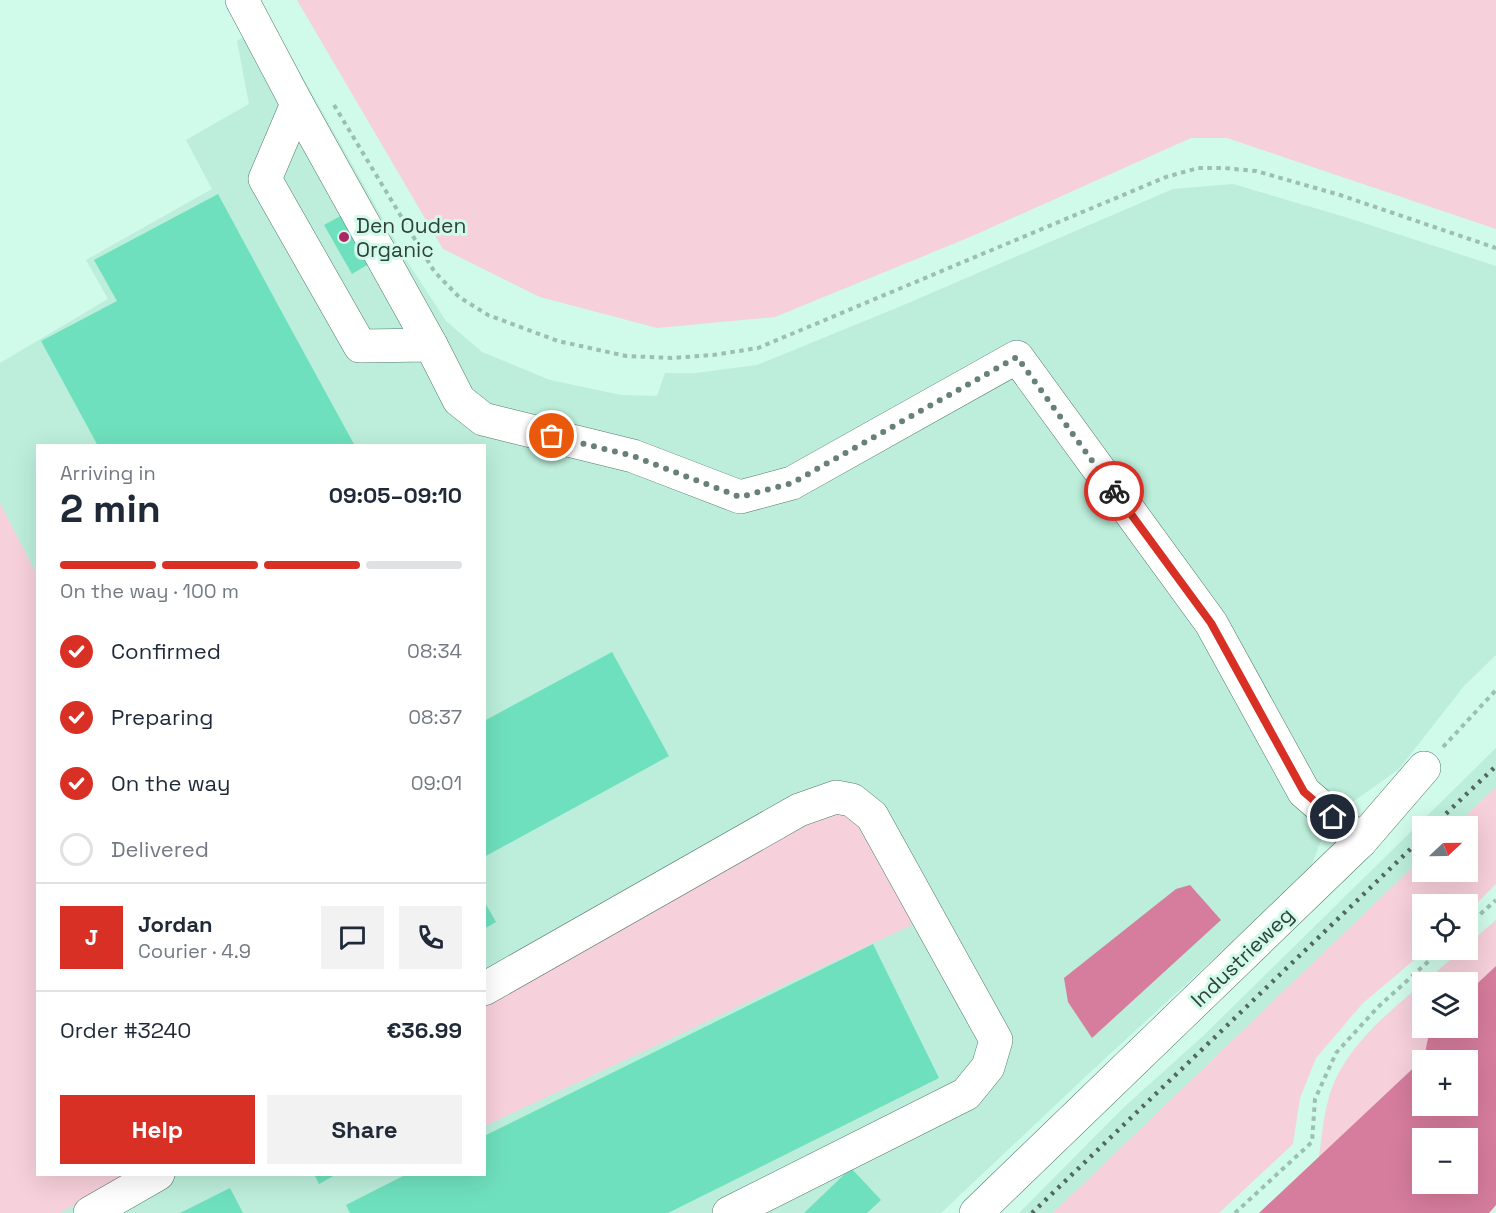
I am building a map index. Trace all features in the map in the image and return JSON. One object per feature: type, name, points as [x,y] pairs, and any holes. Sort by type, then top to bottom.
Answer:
[{"type":"street","points":[[242,0],[459,400],[483,419],[633,456],[740,497],[792,483],[1017,357],[1211,623],[1304,792],[1361,842]]},
{"type":"street","points":[[297,104],[265,179],[360,345],[430,345]]},
{"type":"street","name":"Industrieweg","points":[[976,1213],[1361,842],[1425,768]]},
{"type":"street","points":[[486,988],[799,810],[836,797],[852,800],[872,816],[996,1040],[988,1067],[966,1094],[729,1213]]},
{"type":"street","points":[[90,1213],[155,1176]]},
{"type":"path","points":[[333,104],[434,272],[459,297],[488,315],[558,341],[626,356],[672,358],[758,348],[1166,177],[1198,168],[1257,171],[1340,195],[1496,248]]},
{"type":"path","points":[[1425,768],[1496,690]]},
{"type":"path","points":[[1478,916],[1496,900]]},
{"type":"path","points":[[1235,1213],[1312,1142],[1315,1100],[1336,1053],[1377,1007],[1430,960]]},
{"type":"shaded area","points":[[297,0],[1496,0],[1496,229],[1227,138],[1191,138],[970,237],[775,317],[657,328],[540,297],[443,249]]},
{"type":"shaded area","points":[[271,21],[408,263],[446,321],[482,352],[550,380],[621,395],[657,396],[665,373],[696,373],[757,365],[899,307],[1173,189],[1233,184],[1345,217],[1496,266],[1496,655],[1464,686],[1399,769],[1329,819],[1310,870],[941,1213],[0,1213],[69,1176],[486,1176],[486,444],[36,444],[36,573],[0,503],[0,363],[108,299],[86,260],[212,189],[186,140],[249,104],[237,41]]},
{"type":"shaded area","points":[[0,503],[36,573],[36,1176],[126,1176],[60,1213],[0,1213]]},
{"type":"shaded area","points":[[1496,748],[1496,787],[1466,816],[1427,816]]},
{"type":"shaded area","points":[[1496,787],[1496,884],[1478,902],[1478,894],[1412,894],[1412,960],[1414,960],[1363,1003],[1316,1058],[1300,1098],[1293,1144],[1219,1213],[1053,1213],[1412,868],[1412,882],[1478,882],[1478,816],[1466,816]]},
{"type":"shaded area","points":[[842,799],[914,924],[486,1126],[486,1002]]},
{"type":"shaded area","points":[[1412,831],[1412,868],[1053,1213],[1019,1213],[1123,1108],[1202,1037]]},
{"type":"shaded area","points":[[1190,885],[1221,920],[1092,1038],[1068,1002],[1064,978],[1176,889]]},
{"type":"shaded area","points":[[1496,920],[1496,966],[1478,983],[1478,972],[1436,972],[1450,960],[1478,960],[1478,936]]},
{"type":"shaded area","points":[[1496,966],[1496,1205],[1489,1213],[1259,1213],[1412,1069],[1412,1116],[1478,1116],[1478,1050],[1426,1050],[1428,1038],[1478,1038],[1478,983]]},
{"type":"shaded area","points":[[1412,992],[1412,1038],[1428,1038],[1426,1050],[1412,1050],[1412,1069],[1319,1157],[1328,1101],[1334,1083],[1353,1051],[1393,1008]]},
{"type":"building","points":[[218,194],[354,444],[97,444],[41,341],[117,301],[94,260]]},
{"type":"building","points":[[344,214],[372,262],[352,274],[324,225]]},
{"type":"building","points":[[612,652],[669,756],[486,856],[486,720]]},
{"type":"building","points":[[486,904],[496,922],[486,928]]},
{"type":"building","points":[[873,944],[939,1078],[668,1213],[350,1213],[346,1205],[403,1176],[486,1176],[486,1135]]},
{"type":"building","points":[[851,1168],[881,1200],[867,1213],[804,1213]]},
{"type":"building","points":[[315,1176],[333,1176],[319,1184]]},
{"type":"building","points":[[230,1188],[243,1213],[180,1213]]},
{"type":"railway","points":[[1444,816],[1496,766]]},
{"type":"railway","points":[[1032,1213],[1412,848]]},
{"type":"way so far","points":[[552,436],[633,456],[740,497],[792,483],[1017,357],[1114,491]]},
{"type":"place","name":"Den Ouden Organic","points":[[344,237]]},
{"type":"route","points":[[1114,491],[1211,623],[1304,792],[1333,817]]}]
